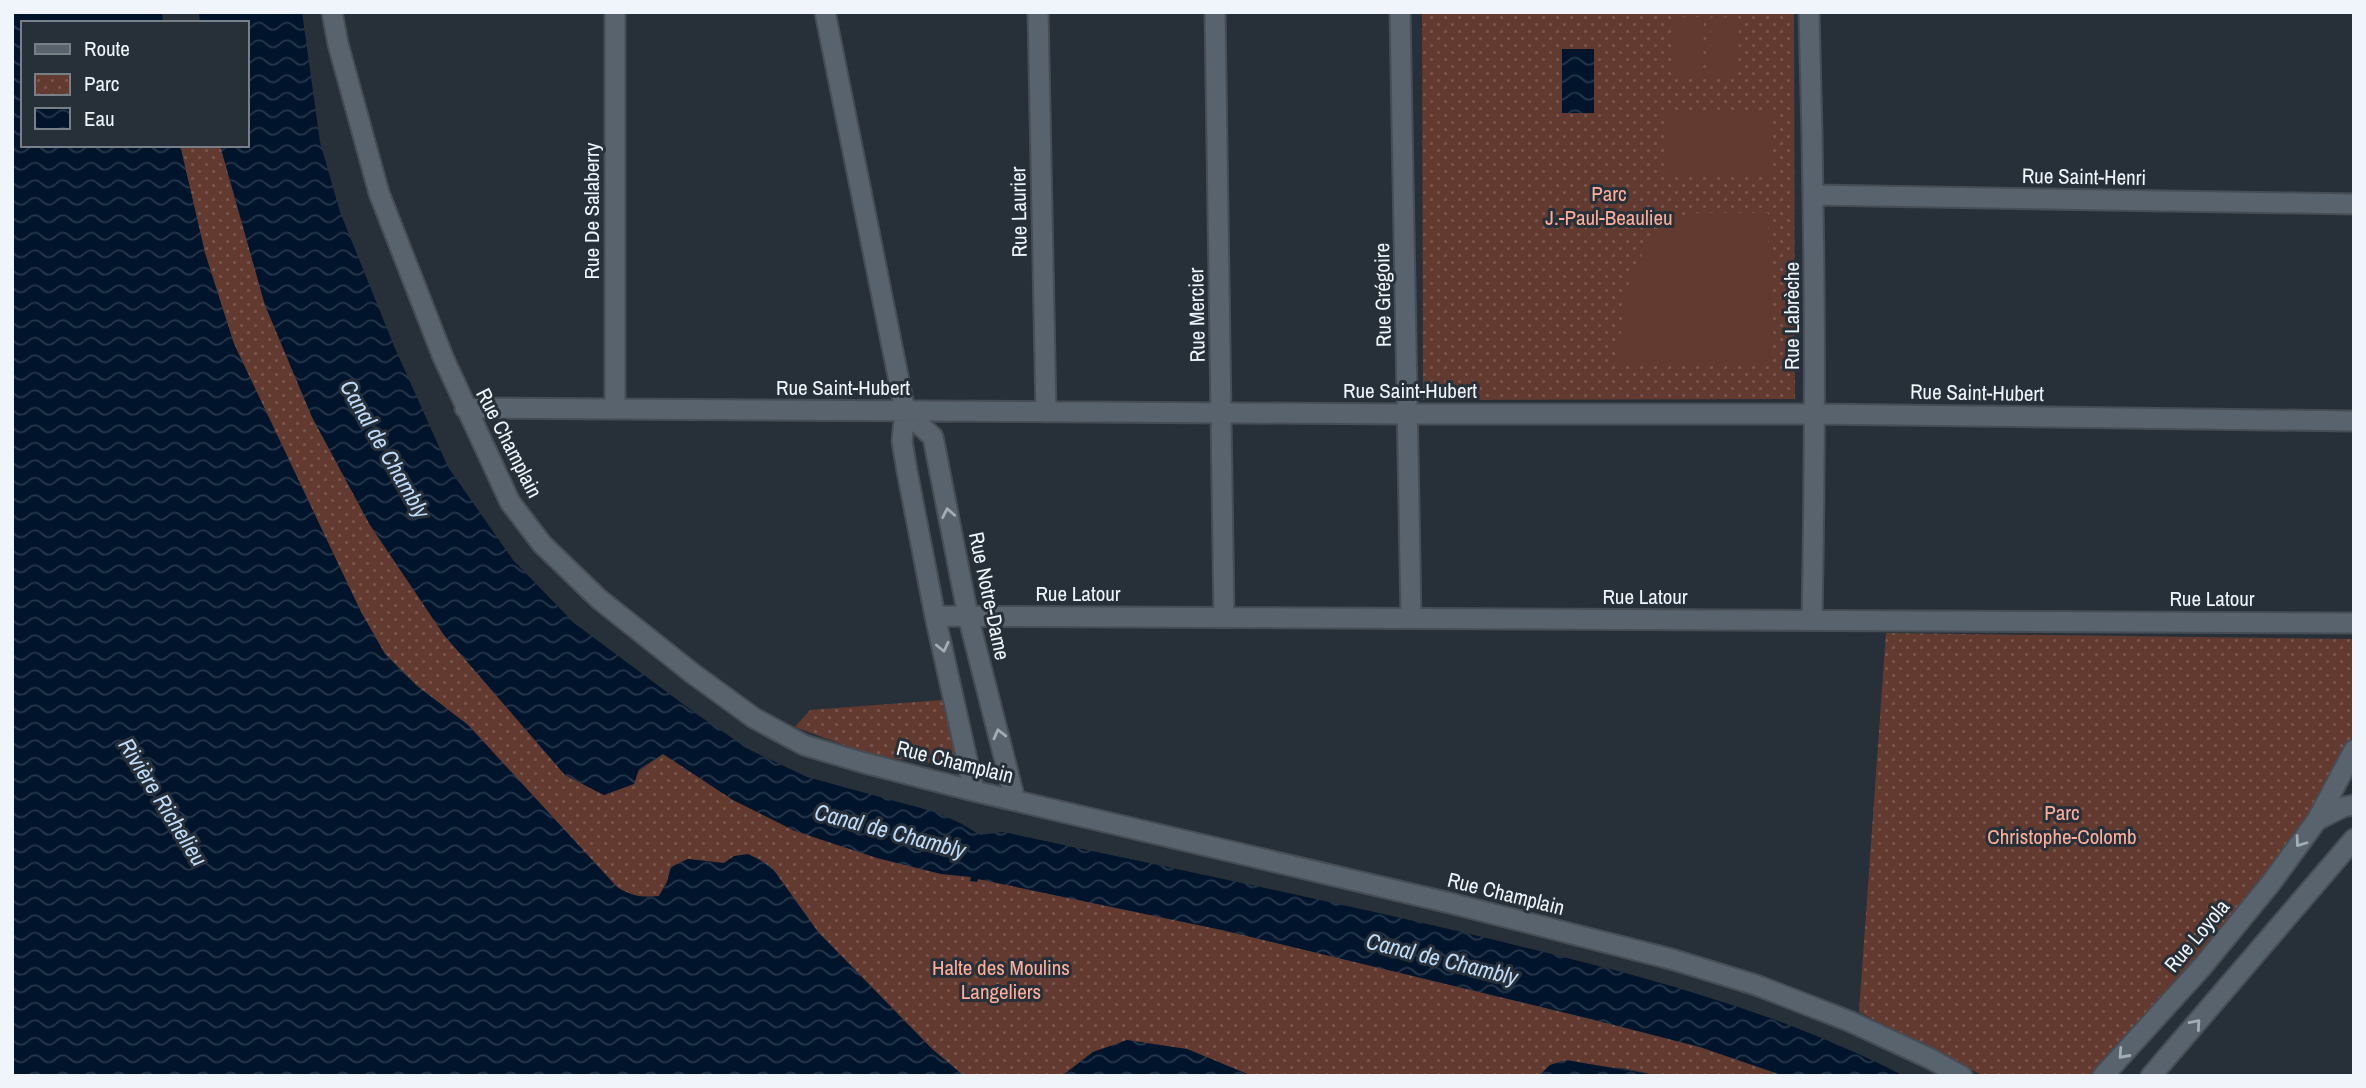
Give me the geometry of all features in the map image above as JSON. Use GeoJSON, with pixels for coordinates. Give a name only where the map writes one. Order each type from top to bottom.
{"type":"FeatureCollection","features":[{"type":"Feature","properties":{"kind":"street","name":"Rue Champlain"},"geometry":{"type":"LineString","coordinates":[[332,12],[338,44],[379,193],[465,408],[510,502],[542,544],[599,599],[754,718],[804,745],[974,791],[1450,903],[1671,959],[1756,985],[1849,1021],[1962,1076]]}},
{"type":"Feature","properties":{"kind":"street","name":"Rue De Salaberry"},"geometry":{"type":"LineString","coordinates":[[615,12],[615,409]]}},
{"type":"Feature","properties":{"kind":"street"},"geometry":{"type":"LineString","coordinates":[[825,12],[905,411],[902,442],[935,616],[974,791]]}},
{"type":"Feature","properties":{"kind":"street","name":"Rue Laurier"},"geometry":{"type":"LineString","coordinates":[[1038,12],[1046,412]]}},
{"type":"Feature","properties":{"kind":"street","name":"Rue Mercier"},"geometry":{"type":"LineString","coordinates":[[1215,12],[1224,617]]}},
{"type":"Feature","properties":{"kind":"street","name":"Rue Grégoire"},"geometry":{"type":"LineString","coordinates":[[1401,12],[1411,618]]}},
{"type":"Feature","properties":{"kind":"street","name":"Rue Labrèche"},"geometry":{"type":"LineString","coordinates":[[1809,12],[1816,414],[1812,620]]}},
{"type":"Feature","properties":{"kind":"street","name":"Rue Saint-Henri"},"geometry":{"type":"LineString","coordinates":[[1814,195],[2354,204]]}},
{"type":"Feature","properties":{"kind":"street","name":"Rue Saint-Hubert"},"geometry":{"type":"LineString","coordinates":[[465,408],[1816,414],[2354,421]]}},
{"type":"Feature","properties":{"kind":"street","name":"Rue Notre-Dame"},"geometry":{"type":"LineString","coordinates":[[905,411],[933,437],[968,616],[1015,800]]}},
{"type":"Feature","properties":{"kind":"street","name":"Rue Latour"},"geometry":{"type":"LineString","coordinates":[[935,616],[2354,623]]}},
{"type":"Feature","properties":{"kind":"street","name":"Rue Loyola"},"geometry":{"type":"LineString","coordinates":[[2103,1076],[2202,967],[2271,883],[2318,820],[2354,750]]}},
{"type":"Feature","properties":{"kind":"street","name":"Rue Loyola"},"geometry":{"type":"LineString","coordinates":[[2318,820],[2354,804]]}},
{"type":"Feature","properties":{"kind":"street"},"geometry":{"type":"LineString","coordinates":[[2151,1076],[2354,839]]}},
{"type":"Feature","properties":{"kind":"street"},"geometry":{"type":"LineString","coordinates":[[2202,967],[2226,990]]}},
{"type":"Feature","properties":{"kind":"green space","name":"Parc J.-Paul-Beaulieu"},"geometry":{"type":"Polygon","coordinates":[[[1422,12],[1794,12],[1795,399],[1423,400],[1422,12]]]}},
{"type":"Feature","properties":{"kind":"green space"},"geometry":{"type":"Polygon","coordinates":[[[1675,17],[1704,17],[1703,76],[1675,76],[1675,17]]]}},
{"type":"Feature","properties":{"kind":"green space"},"geometry":{"type":"Polygon","coordinates":[[[1711,17],[1739,18],[1738,76],[1710,76],[1711,17]]]}},
{"type":"Feature","properties":{"kind":"green space"},"geometry":{"type":"Polygon","coordinates":[[[1669,111],[1769,111],[1773,116],[1773,170],[1769,174],[1670,174],[1666,169],[1665,115],[1669,111]]]}},
{"type":"Feature","properties":{"kind":"green space","name":"Halte des Moulins Langeliers"},"geometry":{"type":"Polygon","coordinates":[[[180,147],[221,147],[265,305],[312,417],[370,525],[444,635],[565,775],[604,795],[663,754],[957,875],[971,877],[977,882],[978,879],[1222,930],[1700,1047],[1784,1076],[1660,1076],[1624,1068],[1550,1065],[1539,1076],[1252,1076],[1187,1049],[1093,1052],[1062,1076],[964,1076],[932,1049],[818,932],[773,870],[734,856],[724,864],[688,859],[671,867],[659,896],[637,896],[622,890],[468,725],[417,686],[385,654],[361,612],[234,344],[205,253],[180,147]]]}},
{"type":"Feature","properties":{"kind":"green space"},"geometry":{"type":"Polygon","coordinates":[[[1699,213],[1768,213],[1771,362],[1617,363],[1627,288],[1642,255],[1671,217],[1699,213]]]}},
{"type":"Feature","properties":{"kind":"green space","name":"Parc Christophe-Colomb"},"geometry":{"type":"Polygon","coordinates":[[[1886,633],[2354,639],[2354,742],[2315,810],[2265,881],[2096,1076],[1984,1076],[1859,1012],[1886,633]]]}},
{"type":"Feature","properties":{"kind":"green space"},"geometry":{"type":"Polygon","coordinates":[[[942,700],[958,766],[874,756],[795,727],[810,710],[942,700]]]}},
{"type":"Feature","properties":{"kind":"water","name":"Rivière Richelieu"},"geometry":{"type":"Polygon","coordinates":[[[12,12],[162,12],[163,21],[21,21],[21,147],[180,147],[205,253],[234,344],[361,612],[385,654],[417,686],[468,725],[622,890],[637,896],[659,896],[671,867],[688,859],[724,863],[734,856],[748,854],[773,869],[818,932],[932,1049],[964,1076],[12,1076],[12,12]]]}},
{"type":"Feature","properties":{"kind":"water","name":"Canal de Chambly"},"geometry":{"type":"Polygon","coordinates":[[[199,12],[302,12],[320,142],[340,212],[394,346],[448,467],[513,560],[574,623],[695,713],[750,750],[807,777],[935,812],[980,835],[1003,832],[1241,883],[1478,936],[1642,978],[1748,1010],[1852,1051],[1904,1076],[1784,1076],[1700,1047],[1222,930],[978,879],[977,882],[970,881],[971,877],[941,874],[877,858],[795,831],[733,800],[663,754],[639,769],[634,784],[604,795],[565,775],[444,635],[370,525],[312,417],[265,305],[221,147],[248,147],[248,21],[200,21],[199,12]]]}},
{"type":"Feature","properties":{"kind":"water"},"geometry":{"type":"Polygon","coordinates":[[[1562,49],[1594,49],[1594,113],[1562,113],[1562,49]]]}},
{"type":"Feature","properties":{"kind":"water"},"geometry":{"type":"Polygon","coordinates":[[[1127,1040],[1187,1049],[1252,1076],[1062,1076],[1093,1052],[1127,1040]]]}},
{"type":"Feature","properties":{"kind":"water"},"geometry":{"type":"Polygon","coordinates":[[[1566,1060],[1660,1076],[1539,1076],[1550,1065],[1566,1060]]]}}]}
